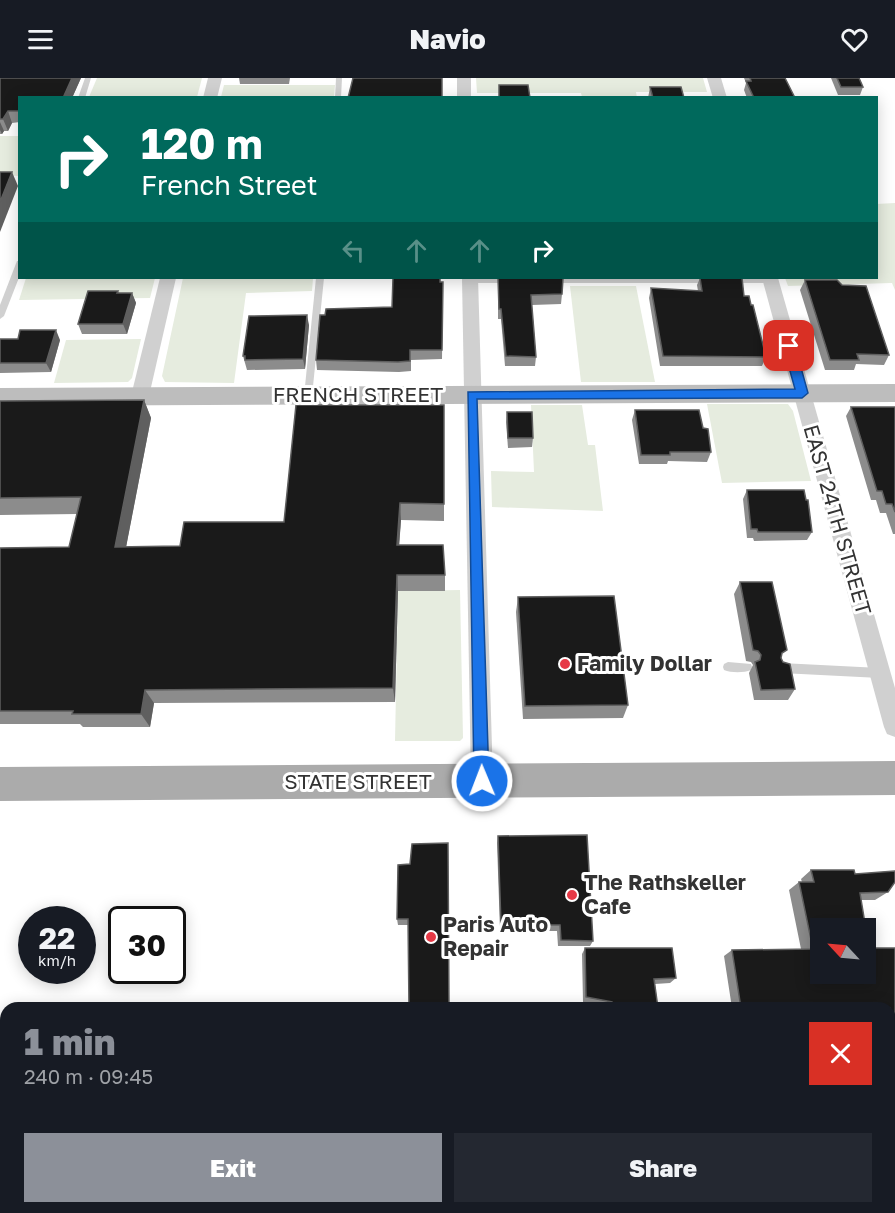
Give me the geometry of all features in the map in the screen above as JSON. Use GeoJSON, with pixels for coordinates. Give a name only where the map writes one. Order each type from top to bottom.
{"type":"FeatureCollection","features":[{"type":"Feature","properties":{"kind":"main road","name":"FRENCH STREET"},"geometry":{"type":"LineString","coordinates":[[0,397],[895,393]]}},
{"type":"Feature","properties":{"kind":"main road","name":"STATE STREET"},"geometry":{"type":"LineString","coordinates":[[0,784],[895,778]]}},
{"type":"Feature","properties":{"kind":"street"},"geometry":{"type":"LineString","coordinates":[[210,96],[215,78]]}},
{"type":"Feature","properties":{"kind":"street"},"geometry":{"type":"LineString","coordinates":[[464,78],[464,96]]}},
{"type":"Feature","properties":{"kind":"street"},"geometry":{"type":"LineString","coordinates":[[714,78],[719,96]]}},
{"type":"Feature","properties":{"kind":"street"},"geometry":{"type":"LineString","coordinates":[[140,396],[168,279]]}},
{"type":"Feature","properties":{"kind":"street"},"geometry":{"type":"LineString","coordinates":[[470,279],[482,781]]}},
{"type":"Feature","properties":{"kind":"street","name":"EAST 24TH STREET"},"geometry":{"type":"LineString","coordinates":[[770,279],[895,727]]}},
{"type":"Feature","properties":{"kind":"lane"},"geometry":{"type":"LineString","coordinates":[[82,96],[88,78]]}},
{"type":"Feature","properties":{"kind":"lane"},"geometry":{"type":"LineString","coordinates":[[338,96],[339,78]]}},
{"type":"Feature","properties":{"kind":"lane"},"geometry":{"type":"LineString","coordinates":[[0,316],[18,268]]}},
{"type":"Feature","properties":{"kind":"lane"},"geometry":{"type":"LineString","coordinates":[[308,396],[320,279]]}},
{"type":"Feature","properties":{"kind":"lane"},"geometry":{"type":"LineString","coordinates":[[470,279],[526,280]]}},
{"type":"Feature","properties":{"kind":"lane"},"geometry":{"type":"LineString","coordinates":[[537,280],[770,279]]}},
{"type":"Feature","properties":{"kind":"lane"},"geometry":{"type":"LineString","coordinates":[[729,667],[747,667]]}},
{"type":"Feature","properties":{"kind":"lane"},"geometry":{"type":"LineString","coordinates":[[781,668],[880,673]]}},
{"type":"Feature","properties":{"kind":"shaded area"},"geometry":{"type":"Polygon","coordinates":[[[97,78],[202,78],[197,96],[89,96],[97,78]]]}},
{"type":"Feature","properties":{"kind":"shaded area"},"geometry":{"type":"Polygon","coordinates":[[[476,78],[703,78],[707,92],[636,92],[637,96],[582,96],[581,93],[477,93],[476,78]]]}},
{"type":"Feature","properties":{"kind":"shaded area"},"geometry":{"type":"Polygon","coordinates":[[[224,85],[335,85],[334,96],[221,96],[224,85]]]}},
{"type":"Feature","properties":{"kind":"shaded area"},"geometry":{"type":"Polygon","coordinates":[[[0,136],[18,136],[18,176],[0,175],[0,136]]]}},
{"type":"Feature","properties":{"kind":"shaded area"},"geometry":{"type":"Polygon","coordinates":[[[895,203],[895,290],[892,283],[788,286],[785,279],[878,279],[878,204],[895,203]]]}},
{"type":"Feature","properties":{"kind":"shaded area"},"geometry":{"type":"Polygon","coordinates":[[[26,279],[155,279],[150,298],[19,300],[26,279]]]}},
{"type":"Feature","properties":{"kind":"shaded area"},"geometry":{"type":"Polygon","coordinates":[[[183,279],[313,279],[312,291],[246,293],[234,383],[165,382],[162,376],[183,279]]]}},
{"type":"Feature","properties":{"kind":"shaded area"},"geometry":{"type":"Polygon","coordinates":[[[570,286],[636,286],[655,382],[581,382],[570,286]]]}},
{"type":"Feature","properties":{"kind":"shaded area"},"geometry":{"type":"Polygon","coordinates":[[[141,339],[132,378],[128,382],[54,383],[66,340],[141,339]]]}},
{"type":"Feature","properties":{"kind":"shaded area"},"geometry":{"type":"Polygon","coordinates":[[[707,404],[788,404],[793,411],[811,481],[722,483],[707,404]]]}},
{"type":"Feature","properties":{"kind":"shaded area"},"geometry":{"type":"Polygon","coordinates":[[[531,405],[582,405],[588,445],[595,445],[603,511],[492,507],[491,471],[534,472],[531,405]]]}},
{"type":"Feature","properties":{"kind":"shaded area"},"geometry":{"type":"Polygon","coordinates":[[[460,590],[463,738],[460,741],[395,741],[398,591],[460,590]]]}},
{"type":"Feature","properties":{"kind":"building"},"geometry":{"type":"Polygon","coordinates":[[[0,78],[72,78],[64,96],[18,96],[18,111],[8,111],[3,119],[0,119],[0,78]]]}},
{"type":"Feature","properties":{"kind":"building"},"geometry":{"type":"Polygon","coordinates":[[[353,78],[442,78],[442,96],[348,96],[353,78]]]}},
{"type":"Feature","properties":{"kind":"building"},"geometry":{"type":"Polygon","coordinates":[[[750,78],[785,78],[794,96],[753,96],[746,81],[751,81],[750,78]]]}},
{"type":"Feature","properties":{"kind":"building"},"geometry":{"type":"Polygon","coordinates":[[[837,78],[859,78],[863,87],[841,87],[837,78]]]}},
{"type":"Feature","properties":{"kind":"building"},"geometry":{"type":"Polygon","coordinates":[[[499,85],[528,85],[530,96],[499,96],[499,85]]]}},
{"type":"Feature","properties":{"kind":"building"},"geometry":{"type":"Polygon","coordinates":[[[650,87],[681,87],[683,96],[652,96],[650,87]]]}},
{"type":"Feature","properties":{"kind":"building"},"geometry":{"type":"Polygon","coordinates":[[[0,172],[12,172],[0,202],[0,172]]]}},
{"type":"Feature","properties":{"kind":"building"},"geometry":{"type":"Polygon","coordinates":[[[393,279],[440,279],[440,282],[443,282],[442,350],[410,350],[410,361],[398,362],[316,360],[320,315],[325,315],[326,309],[392,307],[393,279]]]}},
{"type":"Feature","properties":{"kind":"building"},"geometry":{"type":"Polygon","coordinates":[[[498,279],[563,279],[562,294],[531,295],[536,357],[506,356],[501,309],[499,309],[498,279]]]}},
{"type":"Feature","properties":{"kind":"building"},"geometry":{"type":"Polygon","coordinates":[[[700,279],[742,279],[744,296],[749,296],[751,305],[753,305],[766,357],[663,356],[651,288],[702,291],[700,279]]]}},
{"type":"Feature","properties":{"kind":"building"},"geometry":{"type":"Polygon","coordinates":[[[805,280],[837,280],[842,285],[866,286],[889,355],[857,354],[859,360],[830,360],[805,280]]]}},
{"type":"Feature","properties":{"kind":"building"},"geometry":{"type":"Polygon","coordinates":[[[88,291],[132,293],[123,324],[78,324],[88,291]]]}},
{"type":"Feature","properties":{"kind":"building"},"geometry":{"type":"Polygon","coordinates":[[[307,315],[303,359],[245,360],[243,356],[249,316],[307,315]]]}},
{"type":"Feature","properties":{"kind":"building"},"geometry":{"type":"Polygon","coordinates":[[[20,330],[56,330],[46,363],[0,363],[0,339],[18,339],[20,330]]]}},
{"type":"Feature","properties":{"kind":"building"},"geometry":{"type":"Polygon","coordinates":[[[144,400],[115,547],[180,546],[184,522],[284,522],[296,405],[444,405],[444,504],[400,503],[397,545],[443,545],[445,575],[397,575],[393,688],[145,690],[141,714],[0,711],[0,548],[69,547],[81,497],[0,498],[0,401],[144,400]]]}},
{"type":"Feature","properties":{"kind":"building"},"geometry":{"type":"Polygon","coordinates":[[[851,407],[895,407],[895,512],[892,504],[886,504],[882,491],[877,491],[851,407]]]}},
{"type":"Feature","properties":{"kind":"building"},"geometry":{"type":"Polygon","coordinates":[[[635,410],[699,410],[703,428],[708,429],[711,452],[641,455],[635,410]]]}},
{"type":"Feature","properties":{"kind":"building"},"geometry":{"type":"Polygon","coordinates":[[[507,412],[532,412],[533,438],[508,438],[507,412]]]}},
{"type":"Feature","properties":{"kind":"building"},"geometry":{"type":"Polygon","coordinates":[[[747,490],[804,490],[806,500],[808,500],[812,532],[758,532],[757,529],[751,529],[747,490]]]}},
{"type":"Feature","properties":{"kind":"building"},"geometry":{"type":"Polygon","coordinates":[[[740,582],[772,582],[787,650],[782,653],[781,658],[783,662],[790,664],[795,689],[761,690],[755,662],[760,660],[761,655],[758,651],[753,650],[740,582]]]}},
{"type":"Feature","properties":{"kind":"building"},"geometry":{"type":"Polygon","coordinates":[[[614,596],[628,705],[525,706],[518,597],[614,596]]]}},
{"type":"Feature","properties":{"kind":"building"},"geometry":{"type":"Polygon","coordinates":[[[587,835],[593,941],[561,940],[560,925],[501,925],[498,836],[587,835]]]}},
{"type":"Feature","properties":{"kind":"building"},"geometry":{"type":"Polygon","coordinates":[[[448,843],[449,1002],[409,1002],[408,919],[397,919],[398,865],[410,864],[412,844],[448,843]]]}},
{"type":"Feature","properties":{"kind":"building"},"geometry":{"type":"Polygon","coordinates":[[[811,870],[854,870],[855,874],[895,871],[895,882],[888,892],[860,893],[864,918],[810,918],[810,935],[799,882],[814,882],[811,870]]]}},
{"type":"Feature","properties":{"kind":"building"},"geometry":{"type":"Polygon","coordinates":[[[585,948],[672,948],[676,978],[654,979],[657,1002],[612,1002],[586,997],[585,948]]]}},
{"type":"Feature","properties":{"kind":"building"},"geometry":{"type":"Polygon","coordinates":[[[876,948],[895,948],[895,1002],[740,1002],[732,950],[810,949],[810,984],[876,984],[876,948]]]}},
{"type":"Feature","properties":{"kind":"place","name":"Family Dollar"},"geometry":{"type":"Point","coordinates":[565,664]}},
{"type":"Feature","properties":{"kind":"place","name":"The Rathskeller Cafe"},"geometry":{"type":"Point","coordinates":[572,895]}},
{"type":"Feature","properties":{"kind":"place","name":"Paris Auto Repair"},"geometry":{"type":"Point","coordinates":[431,937]}},
{"type":"Feature","properties":{"kind":"route"},"geometry":{"type":"LineString","coordinates":[[482,781],[472,395],[802,393],[789,346]]}}]}
